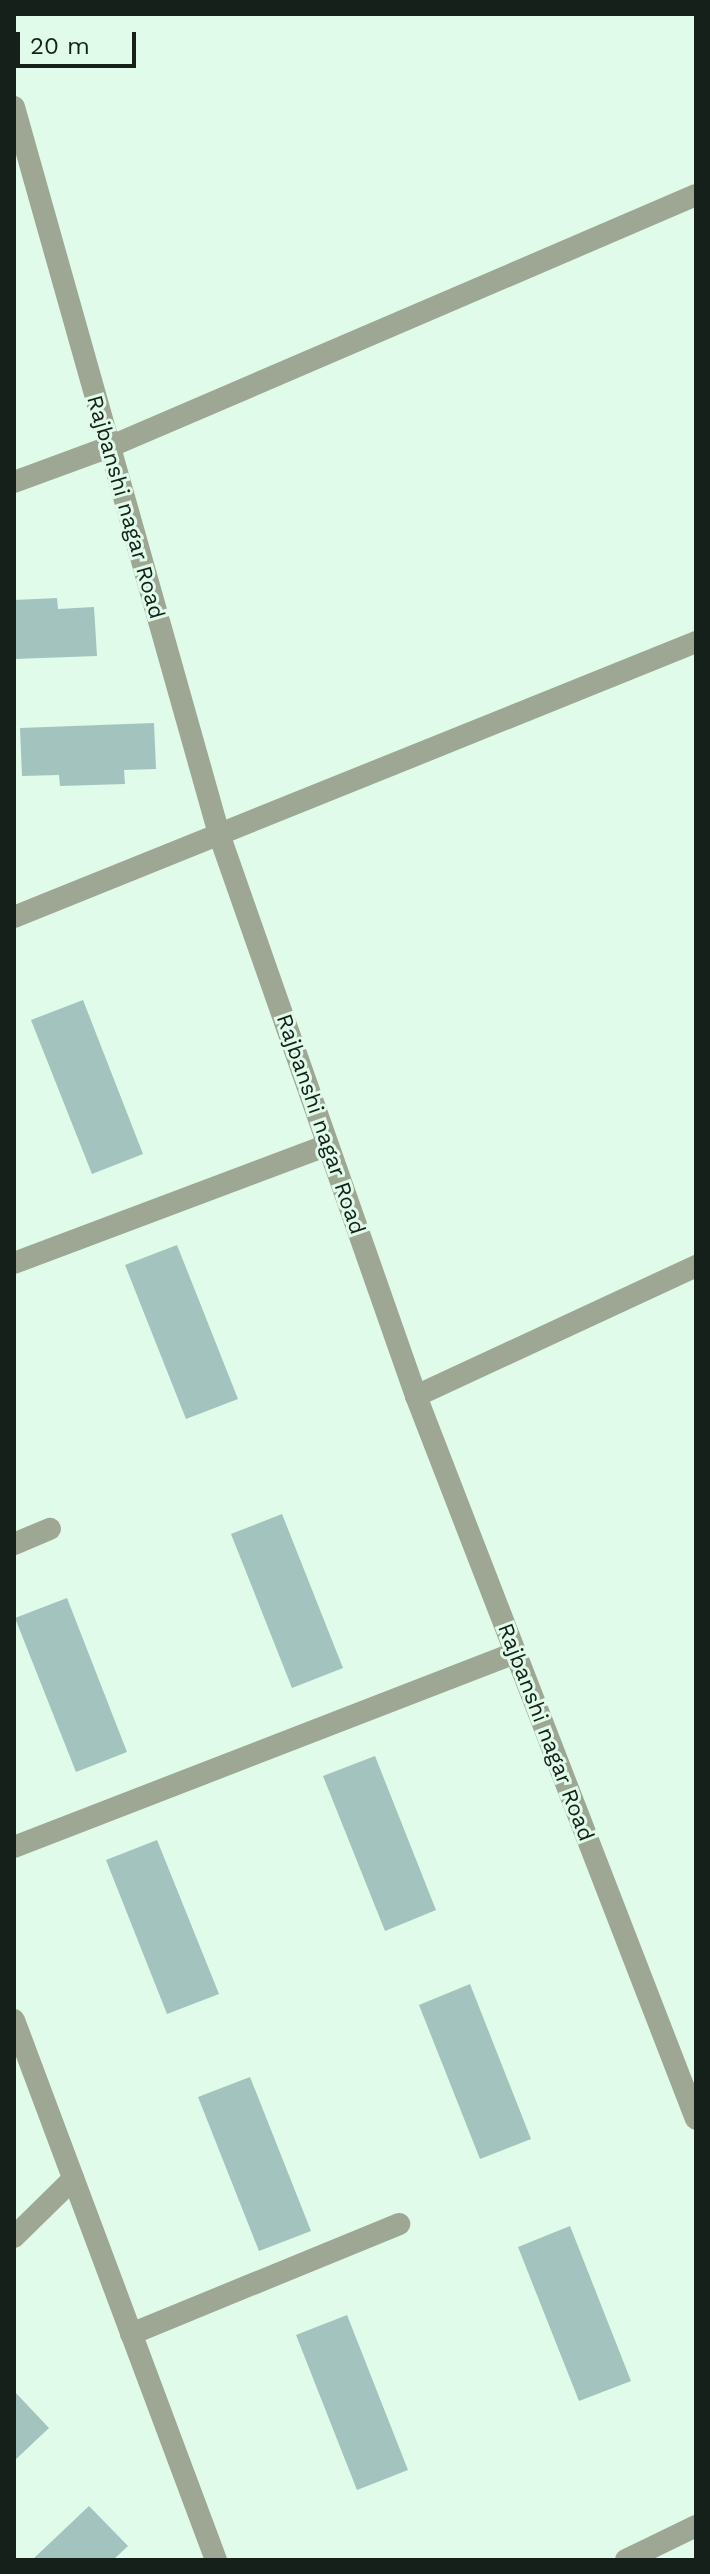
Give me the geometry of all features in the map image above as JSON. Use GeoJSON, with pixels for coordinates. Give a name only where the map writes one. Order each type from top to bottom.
{"type":"FeatureCollection","features":[{"type":"Feature","properties":{"kind":"street","name":"Rajbanshi nagar Road"},"geometry":{"type":"LineString","coordinates":[[14,107],[219,834],[416,1396],[696,2119]]}},
{"type":"Feature","properties":{"kind":"street"},"geometry":{"type":"LineString","coordinates":[[14,482],[109,447],[696,195]]}},
{"type":"Feature","properties":{"kind":"street"},"geometry":{"type":"LineString","coordinates":[[14,917],[696,642]]}},
{"type":"Feature","properties":{"kind":"street"},"geometry":{"type":"LineString","coordinates":[[14,1263],[328,1145]]}},
{"type":"Feature","properties":{"kind":"street"},"geometry":{"type":"LineString","coordinates":[[416,1396],[696,1266]]}},
{"type":"Feature","properties":{"kind":"street"},"geometry":{"type":"LineString","coordinates":[[14,1544],[50,1529]]}},
{"type":"Feature","properties":{"kind":"street"},"geometry":{"type":"LineString","coordinates":[[14,1847],[515,1653]]}},
{"type":"Feature","properties":{"kind":"street"},"geometry":{"type":"LineString","coordinates":[[14,2020],[216,2560]]}},
{"type":"Feature","properties":{"kind":"street"},"geometry":{"type":"LineString","coordinates":[[14,2237],[73,2179]]}},
{"type":"Feature","properties":{"kind":"street"},"geometry":{"type":"LineString","coordinates":[[131,2334],[399,2224]]}},
{"type":"Feature","properties":{"kind":"street"},"geometry":{"type":"LineString","coordinates":[[626,2560],[696,2526]]}},
{"type":"Feature","properties":{"kind":"building"},"geometry":{"type":"Polygon","coordinates":[[[57,598],[58,609],[94,607],[97,656],[14,659],[14,600],[57,598]]]}},
{"type":"Feature","properties":{"kind":"building"},"geometry":{"type":"Polygon","coordinates":[[[154,723],[156,769],[124,770],[125,784],[60,786],[59,775],[22,776],[20,728],[154,723]]]}},
{"type":"Feature","properties":{"kind":"building"},"geometry":{"type":"Polygon","coordinates":[[[83,1000],[143,1154],[92,1174],[31,1020],[83,1000]]]}},
{"type":"Feature","properties":{"kind":"building"},"geometry":{"type":"Polygon","coordinates":[[[177,1245],[238,1399],[186,1419],[125,1265],[177,1245]]]}},
{"type":"Feature","properties":{"kind":"building"},"geometry":{"type":"Polygon","coordinates":[[[282,1514],[343,1668],[292,1688],[231,1534],[282,1514]]]}},
{"type":"Feature","properties":{"kind":"building"},"geometry":{"type":"Polygon","coordinates":[[[67,1598],[127,1752],[76,1772],[15,1618],[67,1598]]]}},
{"type":"Feature","properties":{"kind":"building"},"geometry":{"type":"Polygon","coordinates":[[[375,1756],[436,1910],[385,1931],[323,1776],[375,1756]]]}},
{"type":"Feature","properties":{"kind":"building"},"geometry":{"type":"Polygon","coordinates":[[[157,1840],[219,1994],[167,2014],[106,1860],[157,1840]]]}},
{"type":"Feature","properties":{"kind":"building"},"geometry":{"type":"Polygon","coordinates":[[[470,1984],[531,2139],[480,2159],[419,2005],[470,1984]]]}},
{"type":"Feature","properties":{"kind":"building"},"geometry":{"type":"Polygon","coordinates":[[[250,2077],[311,2231],[259,2251],[198,2097],[250,2077]]]}},
{"type":"Feature","properties":{"kind":"building"},"geometry":{"type":"Polygon","coordinates":[[[570,2226],[631,2381],[579,2401],[518,2247],[570,2226]]]}},
{"type":"Feature","properties":{"kind":"building"},"geometry":{"type":"Polygon","coordinates":[[[347,2315],[408,2470],[357,2490],[296,2335],[347,2315]]]}},
{"type":"Feature","properties":{"kind":"building"},"geometry":{"type":"Polygon","coordinates":[[[14,2391],[49,2428],[14,2461],[14,2391]]]}},
{"type":"Feature","properties":{"kind":"building"},"geometry":{"type":"Polygon","coordinates":[[[89,2506],[128,2546],[113,2560],[32,2560],[89,2506]]]}}]}
